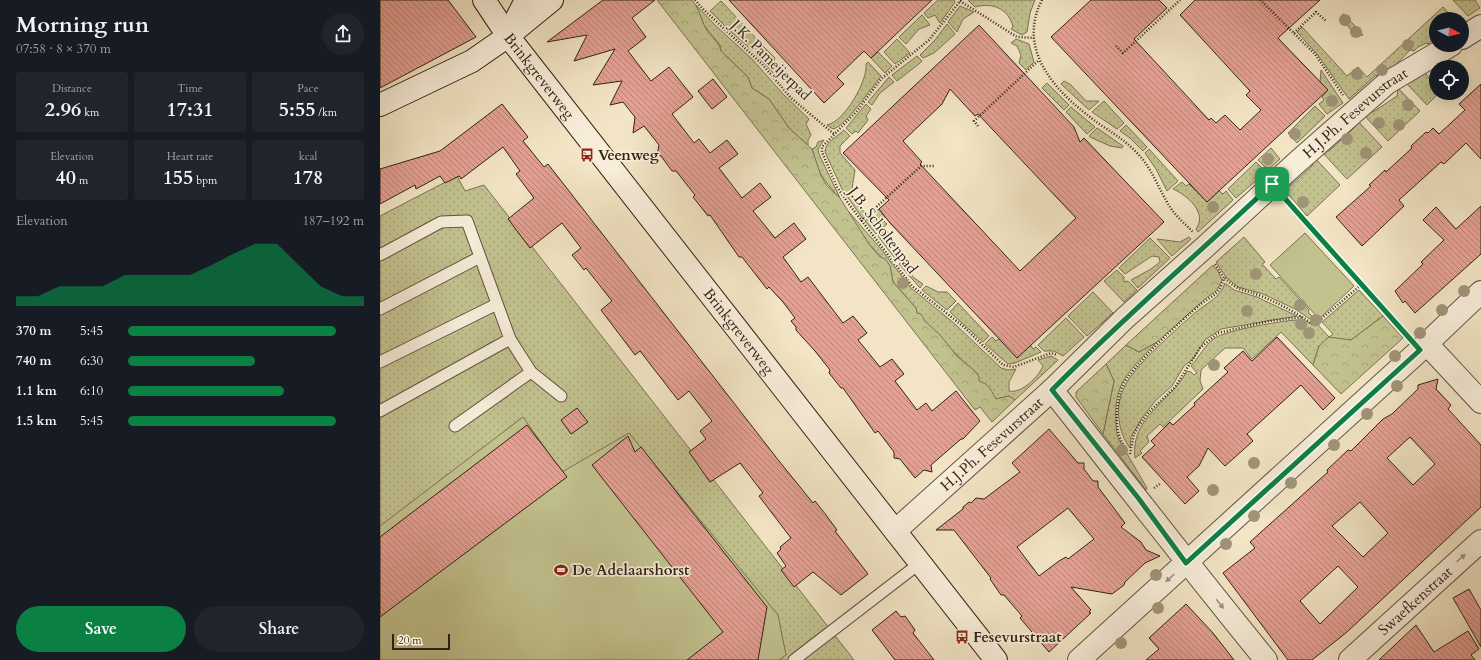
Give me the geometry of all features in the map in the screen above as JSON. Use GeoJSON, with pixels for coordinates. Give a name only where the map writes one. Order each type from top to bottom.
{"type":"FeatureCollection","features":[{"type":"Feature","properties":{"kind":"street","name":"Brinkgreverweg"},"geometry":{"type":"LineString","coordinates":[[484,0],[508,36],[996,660]]}},
{"type":"Feature","properties":{"kind":"street"},"geometry":{"type":"LineString","coordinates":[[508,36],[526,0]]}},
{"type":"Feature","properties":{"kind":"street"},"geometry":{"type":"LineString","coordinates":[[380,105],[472,61],[508,36],[552,0]]}},
{"type":"Feature","properties":{"kind":"street"},"geometry":{"type":"LineString","coordinates":[[1469,34],[1481,26]]}},
{"type":"Feature","properties":{"kind":"street","name":"H.J.Ph. Fesevurstraat"},"geometry":{"type":"LineString","coordinates":[[895,531],[1052,390],[1125,318],[1205,247],[1272,184],[1387,83],[1439,52]]}},
{"type":"Feature","properties":{"kind":"street"},"geometry":{"type":"LineString","coordinates":[[1079,660],[1424,347],[1481,292]]}},
{"type":"Feature","properties":{"kind":"street"},"geometry":{"type":"LineString","coordinates":[[1424,347],[1481,402]]}},
{"type":"Feature","properties":{"kind":"street"},"geometry":{"type":"LineString","coordinates":[[1052,390],[1139,499],[1186,563],[1266,660]]}},
{"type":"Feature","properties":{"kind":"street","name":"Swaefkenstraat"},"geometry":{"type":"LineString","coordinates":[[1350,660],[1481,541]]}},
{"type":"Feature","properties":{"kind":"lane"},"geometry":{"type":"LineString","coordinates":[[380,255],[441,222],[467,221],[510,339],[531,372],[561,396]]}},
{"type":"Feature","properties":{"kind":"lane"},"geometry":{"type":"LineString","coordinates":[[380,309],[480,257]]}},
{"type":"Feature","properties":{"kind":"lane"},"geometry":{"type":"LineString","coordinates":[[380,362],[497,304]]}},
{"type":"Feature","properties":{"kind":"lane"},"geometry":{"type":"LineString","coordinates":[[380,411],[510,339]]}},
{"type":"Feature","properties":{"kind":"lane"},"geometry":{"type":"LineString","coordinates":[[455,426],[531,372]]}},
{"type":"Feature","properties":{"kind":"lane"},"geometry":{"type":"LineString","coordinates":[[794,660],[920,563]]}},
{"type":"Feature","properties":{"kind":"path","name":"J.K. Pameijerpad"},"geometry":{"type":"LineString","coordinates":[[695,0],[703,10],[762,64],[791,98],[834,134]]}},
{"type":"Feature","properties":{"kind":"path","name":"J.B. Scholtenpad"},"geometry":{"type":"LineString","coordinates":[[960,0],[929,40],[881,79],[857,111],[822,147],[822,152],[838,187],[861,221],[912,286],[964,327],[1004,365],[1014,366],[1050,353],[1059,356],[1073,369]]}},
{"type":"Feature","properties":{"kind":"path"},"geometry":{"type":"LineString","coordinates":[[960,0],[1017,37],[1034,38]]}},
{"type":"Feature","properties":{"kind":"path"},"geometry":{"type":"LineString","coordinates":[[1042,0],[1037,9],[1034,38],[1036,53],[1052,80],[1064,95],[1095,121],[1128,143],[1138,153],[1154,175],[1173,210],[1205,247],[1224,278],[1233,287],[1254,293],[1303,317],[1314,325],[1361,284]]}},
{"type":"Feature","properties":{"kind":"path"},"geometry":{"type":"LineString","coordinates":[[1116,46],[1123,53],[1180,0]]}},
{"type":"Feature","properties":{"kind":"path"},"geometry":{"type":"LineString","coordinates":[[1260,0],[1315,54],[1355,112]]}},
{"type":"Feature","properties":{"kind":"path"},"geometry":{"type":"LineString","coordinates":[[1294,33],[1316,12],[1326,21]]}},
{"type":"Feature","properties":{"kind":"path"},"geometry":{"type":"LineString","coordinates":[[978,126],[974,121],[1039,60]]}},
{"type":"Feature","properties":{"kind":"path"},"geometry":{"type":"LineString","coordinates":[[861,221],[921,166],[934,166]]}},
{"type":"Feature","properties":{"kind":"path"},"geometry":{"type":"LineString","coordinates":[[1272,184],[1361,284],[1405,331],[1424,347]]}},
{"type":"Feature","properties":{"kind":"path"},"geometry":{"type":"LineString","coordinates":[[1134,460],[1121,442],[1118,427],[1117,414],[1122,388],[1128,376],[1160,342],[1202,303],[1217,294],[1224,278]]}},
{"type":"Feature","properties":{"kind":"path"},"geometry":{"type":"LineString","coordinates":[[1130,454],[1134,434],[1139,425],[1149,412],[1175,388],[1200,348],[1214,336],[1218,333],[1229,330],[1303,317]]}},
{"type":"Feature","properties":{"kind":"path"},"geometry":{"type":"LineString","coordinates":[[1148,484],[1151,490]]}},
{"type":"Feature","properties":{"kind":"green space"},"geometry":{"type":"Polygon","coordinates":[[[657,0],[692,0],[697,7],[706,28],[721,51],[748,77],[752,88],[769,99],[789,128],[812,149],[821,176],[827,186],[840,198],[869,244],[879,256],[886,260],[890,266],[893,282],[916,308],[917,313],[921,314],[925,321],[940,335],[957,356],[976,372],[979,377],[979,381],[991,390],[996,399],[1009,396],[1015,400],[992,422],[980,407],[975,410],[657,0]]]}},
{"type":"Feature","properties":{"kind":"green space"},"geometry":{"type":"Polygon","coordinates":[[[938,0],[954,0],[955,2],[940,23],[935,15],[928,18],[924,13],[938,0]]]}},
{"type":"Feature","properties":{"kind":"green space"},"geometry":{"type":"Polygon","coordinates":[[[968,0],[1035,0],[1030,13],[1027,32],[1022,35],[1011,29],[1013,27],[1011,21],[1004,11],[999,8],[988,5],[975,7],[968,0]]]}},
{"type":"Feature","properties":{"kind":"green space"},"geometry":{"type":"Polygon","coordinates":[[[1453,0],[1475,0],[1480,8],[1469,15],[1469,12],[1464,12],[1453,0]]]}},
{"type":"Feature","properties":{"kind":"green space"},"geometry":{"type":"Polygon","coordinates":[[[721,1],[738,19],[728,29],[710,11],[721,1]]]}},
{"type":"Feature","properties":{"kind":"green space"},"geometry":{"type":"Polygon","coordinates":[[[696,5],[715,25],[752,59],[783,94],[809,119],[806,124],[811,135],[808,140],[808,145],[789,128],[769,99],[752,88],[748,77],[721,51],[720,45],[703,24],[696,5]]]}},
{"type":"Feature","properties":{"kind":"green space"},"geometry":{"type":"Polygon","coordinates":[[[960,6],[974,12],[963,19],[957,32],[948,22],[960,6]]]}},
{"type":"Feature","properties":{"kind":"green space"},"geometry":{"type":"Polygon","coordinates":[[[1443,7],[1448,12],[1438,12],[1443,7]]]}},
{"type":"Feature","properties":{"kind":"green space"},"geometry":{"type":"Polygon","coordinates":[[[1343,14],[1363,35],[1356,36],[1341,18],[1343,14]]]}},
{"type":"Feature","properties":{"kind":"green space"},"geometry":{"type":"Polygon","coordinates":[[[922,15],[930,25],[919,29],[906,44],[899,37],[922,15]]]}},
{"type":"Feature","properties":{"kind":"green space"},"geometry":{"type":"Polygon","coordinates":[[[1429,20],[1429,43],[1418,47],[1414,51],[1410,50],[1392,69],[1387,69],[1376,75],[1349,99],[1317,54],[1297,32],[1302,27],[1347,76],[1358,67],[1367,77],[1429,20]]]}},
{"type":"Feature","properties":{"kind":"green space"},"geometry":{"type":"Polygon","coordinates":[[[740,21],[761,44],[753,51],[730,31],[740,21]]]}},
{"type":"Feature","properties":{"kind":"green space"},"geometry":{"type":"Polygon","coordinates":[[[947,24],[955,34],[934,53],[923,58],[920,55],[935,40],[947,24]]]}},
{"type":"Feature","properties":{"kind":"green space"},"geometry":{"type":"Polygon","coordinates":[[[897,39],[910,53],[895,64],[884,52],[897,39]]]}},
{"type":"Feature","properties":{"kind":"green space"},"geometry":{"type":"Polygon","coordinates":[[[1016,39],[1029,44],[1034,62],[1026,70],[1019,63],[1021,55],[1017,46],[1011,43],[1016,39]]]}},
{"type":"Feature","properties":{"kind":"green space"},"geometry":{"type":"Polygon","coordinates":[[[763,46],[775,58],[773,64],[780,73],[776,76],[755,53],[763,46]]]}},
{"type":"Feature","properties":{"kind":"green space"},"geometry":{"type":"Polygon","coordinates":[[[878,52],[892,66],[885,73],[871,58],[878,52]]]}},
{"type":"Feature","properties":{"kind":"green space"},"geometry":{"type":"Polygon","coordinates":[[[917,56],[922,61],[897,81],[892,75],[917,56]]]}},
{"type":"Feature","properties":{"kind":"green space"},"geometry":{"type":"Polygon","coordinates":[[[868,62],[881,76],[851,114],[838,127],[833,129],[827,125],[841,117],[854,100],[863,80],[866,71],[866,64],[868,62]]]}},
{"type":"Feature","properties":{"kind":"green space"},"geometry":{"type":"Polygon","coordinates":[[[1321,70],[1343,103],[1327,114],[1319,104],[1324,100],[1322,97],[1328,90],[1320,82],[1321,70]]]}},
{"type":"Feature","properties":{"kind":"green space"},"geometry":{"type":"Polygon","coordinates":[[[1424,71],[1429,78],[1429,100],[1432,100],[1427,105],[1406,83],[1424,71]]]}},
{"type":"Feature","properties":{"kind":"green space"},"geometry":{"type":"Polygon","coordinates":[[[889,77],[894,82],[880,93],[872,105],[868,102],[889,77]]]}},
{"type":"Feature","properties":{"kind":"green space"},"geometry":{"type":"Polygon","coordinates":[[[1064,81],[1071,85],[1086,101],[1099,101],[1089,110],[1061,84],[1064,81]]]}},
{"type":"Feature","properties":{"kind":"green space"},"geometry":{"type":"Polygon","coordinates":[[[1047,83],[1069,105],[1064,110],[1042,88],[1047,83]]]}},
{"type":"Feature","properties":{"kind":"green space"},"geometry":{"type":"Polygon","coordinates":[[[1398,88],[1420,111],[1388,141],[1362,113],[1366,110],[1373,112],[1397,96],[1398,88]]]}},
{"type":"Feature","properties":{"kind":"green space"},"geometry":{"type":"Polygon","coordinates":[[[1104,101],[1124,123],[1117,129],[1092,112],[1104,101]]]}},
{"type":"Feature","properties":{"kind":"green space"},"geometry":{"type":"Polygon","coordinates":[[[866,104],[871,109],[866,116],[868,120],[858,133],[856,131],[852,134],[846,128],[866,104]]]}},
{"type":"Feature","properties":{"kind":"green space"},"geometry":{"type":"Polygon","coordinates":[[[1315,106],[1325,116],[1297,143],[1288,133],[1315,106]]]}},
{"type":"Feature","properties":{"kind":"green space"},"geometry":{"type":"Polygon","coordinates":[[[1071,107],[1095,127],[1087,134],[1066,112],[1071,107]]]}},
{"type":"Feature","properties":{"kind":"green space"},"geometry":{"type":"Polygon","coordinates":[[[1356,119],[1382,147],[1347,179],[1321,151],[1329,151],[1354,128],[1356,119]]]}},
{"type":"Feature","properties":{"kind":"green space"},"geometry":{"type":"Polygon","coordinates":[[[1126,125],[1147,147],[1143,151],[1130,138],[1120,131],[1126,125]]]}},
{"type":"Feature","properties":{"kind":"green space"},"geometry":{"type":"Polygon","coordinates":[[[1097,128],[1123,146],[1122,148],[1110,146],[1090,137],[1089,136],[1097,128]]]}},
{"type":"Feature","properties":{"kind":"green space"},"geometry":{"type":"Polygon","coordinates":[[[844,130],[850,136],[840,146],[840,153],[855,170],[852,194],[856,203],[867,214],[863,219],[842,189],[825,152],[829,142],[844,130]]]}},
{"type":"Feature","properties":{"kind":"green space"},"geometry":{"type":"Polygon","coordinates":[[[824,140],[818,149],[819,154],[840,198],[822,176],[814,157],[812,149],[816,147],[818,142],[824,140]]]}},
{"type":"Feature","properties":{"kind":"green space"},"geometry":{"type":"Polygon","coordinates":[[[1271,148],[1280,159],[1268,170],[1258,160],[1271,148]]]}},
{"type":"Feature","properties":{"kind":"green space"},"geometry":{"type":"Polygon","coordinates":[[[1149,149],[1178,181],[1167,191],[1156,169],[1145,153],[1149,149]]]}},
{"type":"Feature","properties":{"kind":"green space"},"geometry":{"type":"Polygon","coordinates":[[[1314,157],[1340,185],[1307,216],[1282,187],[1288,188],[1312,166],[1314,157]]]}},
{"type":"Feature","properties":{"kind":"green space"},"geometry":{"type":"Polygon","coordinates":[[[1256,162],[1266,172],[1236,198],[1228,189],[1256,162]]]}},
{"type":"Feature","properties":{"kind":"green space"},"geometry":{"type":"Polygon","coordinates":[[[457,176],[465,191],[484,185],[854,660],[380,660],[380,216],[457,176]]]}},
{"type":"Feature","properties":{"kind":"green space"},"geometry":{"type":"Polygon","coordinates":[[[1182,182],[1186,186],[1189,184],[1207,202],[1219,191],[1223,194],[1226,191],[1233,200],[1198,232],[1196,229],[1199,223],[1198,211],[1190,200],[1173,189],[1182,182]]]}},
{"type":"Feature","properties":{"kind":"green space"},"geometry":{"type":"Polygon","coordinates":[[[879,209],[885,217],[882,219],[887,224],[876,234],[865,221],[879,209]]]}},
{"type":"Feature","properties":{"kind":"green space"},"geometry":{"type":"Polygon","coordinates":[[[849,212],[881,249],[911,288],[955,324],[1001,368],[1008,370],[1016,369],[1009,382],[1009,391],[1019,390],[1038,375],[1043,366],[1038,360],[1051,356],[1058,360],[1015,400],[1009,396],[996,399],[970,368],[935,334],[917,313],[916,308],[893,282],[890,266],[869,244],[853,222],[849,212]]]}},
{"type":"Feature","properties":{"kind":"green space"},"geometry":{"type":"Polygon","coordinates":[[[886,229],[901,257],[897,261],[878,236],[886,229]]]}},
{"type":"Feature","properties":{"kind":"green space"},"geometry":{"type":"Polygon","coordinates":[[[1305,233],[1354,286],[1319,319],[1270,265],[1305,233]]]}},
{"type":"Feature","properties":{"kind":"green space"},"geometry":{"type":"Polygon","coordinates":[[[1189,237],[1191,239],[1172,256],[1157,239],[1180,242],[1189,237]]]}},
{"type":"Feature","properties":{"kind":"green space"},"geometry":{"type":"Polygon","coordinates":[[[1244,237],[1265,262],[1262,264],[1276,279],[1279,277],[1309,310],[1308,312],[1312,316],[1310,319],[1295,309],[1263,294],[1238,287],[1226,277],[1216,262],[1244,237]]]}},
{"type":"Feature","properties":{"kind":"green space"},"geometry":{"type":"Polygon","coordinates":[[[1150,238],[1170,258],[1138,288],[1131,280],[1151,269],[1160,262],[1159,257],[1152,256],[1125,274],[1119,268],[1150,238]]]}},
{"type":"Feature","properties":{"kind":"green space"},"geometry":{"type":"Polygon","coordinates":[[[903,260],[913,277],[923,284],[920,288],[899,264],[903,260]]]}},
{"type":"Feature","properties":{"kind":"green space"},"geometry":{"type":"Polygon","coordinates":[[[1213,265],[1218,271],[1222,280],[1217,290],[1157,342],[1139,352],[1126,345],[1213,265]]]}},
{"type":"Feature","properties":{"kind":"green space"},"geometry":{"type":"Polygon","coordinates":[[[1117,270],[1124,277],[1124,282],[1128,281],[1137,290],[1124,302],[1104,281],[1117,270]]]}},
{"type":"Feature","properties":{"kind":"green space"},"geometry":{"type":"Polygon","coordinates":[[[1225,283],[1234,290],[1257,297],[1297,316],[1221,329],[1205,340],[1193,359],[1184,366],[1172,386],[1156,400],[1142,418],[1131,437],[1130,448],[1120,428],[1119,420],[1119,405],[1123,390],[1128,381],[1135,371],[1167,338],[1196,312],[1217,296],[1225,283]]]}},
{"type":"Feature","properties":{"kind":"green space"},"geometry":{"type":"Polygon","coordinates":[[[926,286],[938,292],[947,292],[956,301],[947,310],[922,290],[926,286]]]}},
{"type":"Feature","properties":{"kind":"green space"},"geometry":{"type":"Polygon","coordinates":[[[1359,290],[1383,316],[1351,340],[1319,346],[1313,365],[1281,332],[1252,359],[1243,348],[1225,348],[1201,370],[1200,381],[1203,389],[1163,427],[1160,424],[1147,436],[1149,442],[1140,451],[1142,453],[1135,458],[1135,444],[1145,421],[1180,382],[1187,371],[1194,375],[1197,373],[1191,366],[1215,338],[1230,332],[1256,326],[1294,320],[1306,321],[1313,325],[1318,325],[1329,337],[1333,334],[1322,322],[1359,290]]]}},
{"type":"Feature","properties":{"kind":"green space"},"geometry":{"type":"Polygon","coordinates":[[[1093,292],[1113,313],[1087,336],[1068,316],[1093,292]]]}},
{"type":"Feature","properties":{"kind":"green space"},"geometry":{"type":"Polygon","coordinates":[[[958,303],[989,336],[983,342],[950,312],[958,303]]]}},
{"type":"Feature","properties":{"kind":"green space"},"geometry":{"type":"Polygon","coordinates":[[[1383,316],[1403,338],[1341,394],[1313,365],[1319,346],[1329,337],[1351,340],[1383,316]]]}},
{"type":"Feature","properties":{"kind":"green space"},"geometry":{"type":"Polygon","coordinates":[[[1066,318],[1084,337],[1063,356],[1054,351],[1044,351],[1038,345],[1066,318]]]}},
{"type":"Feature","properties":{"kind":"green space"},"geometry":{"type":"Polygon","coordinates":[[[992,337],[996,341],[999,339],[1005,345],[1031,346],[1033,349],[1036,347],[1041,352],[1015,363],[1008,364],[985,344],[992,337]]]}},
{"type":"Feature","properties":{"kind":"green space"},"geometry":{"type":"Polygon","coordinates":[[[1157,342],[1126,376],[1121,385],[1116,406],[1116,427],[1119,440],[1147,488],[1146,490],[1103,434],[1114,381],[1106,364],[1126,345],[1139,352],[1157,342]]]}},
{"type":"Feature","properties":{"kind":"green space"},"geometry":{"type":"Polygon","coordinates":[[[1106,364],[1114,381],[1103,434],[1076,397],[1076,392],[1106,364]]]}},
{"type":"Feature","properties":{"kind":"green space","name":"De Adelaarshorst"},"geometry":{"type":"Polygon","coordinates":[[[523,417],[562,472],[629,433],[778,615],[786,655],[779,660],[380,660],[380,526],[523,417]]]}},
{"type":"Feature","properties":{"kind":"building"},"geometry":{"type":"Polygon","coordinates":[[[380,0],[448,0],[476,37],[380,88],[380,0]]]}},
{"type":"Feature","properties":{"kind":"building"},"geometry":{"type":"Polygon","coordinates":[[[603,0],[655,0],[632,18],[646,37],[628,51],[651,81],[669,67],[693,97],[672,114],[694,143],[699,139],[710,153],[727,140],[738,154],[719,168],[742,198],[760,183],[771,197],[753,211],[775,238],[794,223],[806,239],[783,257],[801,282],[808,277],[843,323],[853,316],[867,333],[858,340],[880,367],[892,359],[904,374],[895,381],[917,410],[926,403],[932,411],[956,391],[980,421],[963,439],[961,439],[931,465],[932,472],[924,470],[915,478],[900,459],[894,458],[894,452],[878,431],[875,433],[843,388],[841,388],[829,373],[830,370],[796,330],[796,327],[791,321],[795,318],[783,302],[769,287],[767,289],[742,257],[739,257],[710,215],[708,216],[693,197],[695,195],[676,171],[672,171],[661,156],[657,155],[659,145],[644,126],[633,133],[635,117],[623,102],[610,105],[622,81],[593,85],[615,49],[574,61],[587,35],[547,42],[603,0]]]}},
{"type":"Feature","properties":{"kind":"building"},"geometry":{"type":"Polygon","coordinates":[[[729,0],[932,0],[871,58],[864,51],[837,77],[844,84],[824,103],[729,0]]]}},
{"type":"Feature","properties":{"kind":"building"},"geometry":{"type":"Polygon","coordinates":[[[1091,0],[1159,0],[1167,8],[1134,39],[1209,120],[1211,118],[1216,123],[1225,115],[1240,130],[1261,110],[1246,95],[1250,91],[1180,15],[1195,0],[1320,0],[1278,38],[1328,90],[1207,202],[1051,37],[1091,0]]]}},
{"type":"Feature","properties":{"kind":"building"},"geometry":{"type":"Polygon","coordinates":[[[979,25],[1074,127],[1080,142],[1084,138],[1164,222],[1017,358],[890,223],[879,209],[889,200],[843,153],[979,25]],[[950,89],[942,104],[903,141],[922,162],[920,164],[1020,271],[1076,218],[978,114],[975,116],[950,89]]]}},
{"type":"Feature","properties":{"kind":"building"},"geometry":{"type":"Polygon","coordinates":[[[713,79],[727,97],[712,109],[698,91],[713,79]]]}},
{"type":"Feature","properties":{"kind":"building"},"geometry":{"type":"Polygon","coordinates":[[[1481,84],[1481,159],[1466,143],[1444,164],[1441,162],[1399,200],[1404,206],[1362,246],[1336,217],[1371,186],[1369,185],[1385,170],[1386,172],[1412,148],[1411,146],[1426,132],[1428,133],[1433,128],[1439,134],[1465,110],[1459,104],[1463,100],[1469,100],[1469,95],[1481,84]]]}},
{"type":"Feature","properties":{"kind":"building"},"geometry":{"type":"Polygon","coordinates":[[[502,104],[528,137],[523,141],[544,167],[548,164],[779,461],[813,503],[815,501],[826,515],[837,530],[835,531],[868,574],[841,595],[813,572],[794,587],[781,570],[786,566],[777,553],[781,549],[780,547],[791,538],[759,496],[763,493],[740,463],[710,482],[689,452],[706,439],[700,431],[712,421],[689,391],[678,400],[640,351],[635,355],[601,310],[612,301],[586,268],[584,270],[572,255],[581,248],[562,223],[530,248],[508,219],[534,198],[516,174],[520,171],[503,147],[461,179],[459,176],[445,183],[440,176],[416,189],[415,185],[380,204],[380,169],[440,151],[502,104]]]}},
{"type":"Feature","properties":{"kind":"building"},"geometry":{"type":"Polygon","coordinates":[[[1481,206],[1481,254],[1415,313],[1405,301],[1403,303],[1395,291],[1423,264],[1421,262],[1444,240],[1423,220],[1436,207],[1456,229],[1481,206]]]}},
{"type":"Feature","properties":{"kind":"building"},"geometry":{"type":"Polygon","coordinates":[[[1277,337],[1335,398],[1323,410],[1301,385],[1247,434],[1253,441],[1225,466],[1208,448],[1199,466],[1187,477],[1199,491],[1185,504],[1142,457],[1155,445],[1151,441],[1170,422],[1173,425],[1195,405],[1194,403],[1228,372],[1224,368],[1243,351],[1252,361],[1277,337]]]}},
{"type":"Feature","properties":{"kind":"building"},"geometry":{"type":"Polygon","coordinates":[[[1438,379],[1436,389],[1451,405],[1448,409],[1481,445],[1481,507],[1347,632],[1312,660],[1288,660],[1223,573],[1255,548],[1250,542],[1328,472],[1327,470],[1348,450],[1351,451],[1383,419],[1392,414],[1418,389],[1418,385],[1438,379]],[[1410,437],[1387,458],[1413,485],[1435,464],[1410,437]],[[1360,502],[1332,526],[1363,557],[1388,533],[1360,502]],[[1338,566],[1300,601],[1320,624],[1358,587],[1338,566]]]}},
{"type":"Feature","properties":{"kind":"building"},"geometry":{"type":"Polygon","coordinates":[[[577,408],[588,422],[571,434],[561,420],[577,408]]]}},
{"type":"Feature","properties":{"kind":"building"},"geometry":{"type":"Polygon","coordinates":[[[527,425],[567,477],[380,617],[380,537],[527,425]]]}},
{"type":"Feature","properties":{"kind":"building"},"geometry":{"type":"Polygon","coordinates":[[[1049,429],[1078,463],[1084,463],[1084,469],[1093,481],[1098,481],[1098,487],[1125,523],[1121,527],[1141,542],[1146,550],[1160,556],[1145,563],[1125,582],[1124,585],[1112,594],[1071,587],[1091,610],[1089,612],[1091,613],[1049,652],[1020,618],[1022,616],[1004,595],[1001,595],[990,579],[991,578],[954,530],[936,530],[963,509],[963,507],[969,502],[971,503],[976,498],[984,499],[1020,472],[1012,463],[1049,429]],[[1068,508],[1017,547],[1039,576],[1059,561],[1066,557],[1068,559],[1094,539],[1068,508]]]}},
{"type":"Feature","properties":{"kind":"building"},"geometry":{"type":"Polygon","coordinates":[[[628,436],[635,452],[641,447],[767,607],[758,660],[687,660],[723,632],[592,465],[628,436]]]}},
{"type":"Feature","properties":{"kind":"building"},"geometry":{"type":"Polygon","coordinates":[[[1469,589],[1481,610],[1481,647],[1453,598],[1469,589]]]}},
{"type":"Feature","properties":{"kind":"building"},"geometry":{"type":"Polygon","coordinates":[[[1186,604],[1213,633],[1234,660],[1146,660],[1159,649],[1149,638],[1186,604]]]}},
{"type":"Feature","properties":{"kind":"building"},"geometry":{"type":"Polygon","coordinates":[[[896,611],[901,617],[905,616],[915,630],[913,633],[934,660],[895,660],[872,630],[896,611]]]}},
{"type":"Feature","properties":{"kind":"building"},"geometry":{"type":"Polygon","coordinates":[[[1416,625],[1434,652],[1468,631],[1479,649],[1471,655],[1475,660],[1379,660],[1416,625]]]}},
{"type":"Feature","properties":{"kind":"place","name":"Veenweg"},"geometry":{"type":"Point","coordinates":[587,155]}},
{"type":"Feature","properties":{"kind":"place","name":"De Adelaarshorst"},"geometry":{"type":"Point","coordinates":[561,570]}},
{"type":"Feature","properties":{"kind":"place","name":"Fesevurstraat"},"geometry":{"type":"Point","coordinates":[962,637]}},
{"type":"Feature","properties":{"kind":"route"},"geometry":{"type":"LineString","coordinates":[[1272,184],[1405,331],[1420,350],[1186,563],[1139,499],[1052,390],[1125,318],[1205,247],[1272,184]]}}]}
